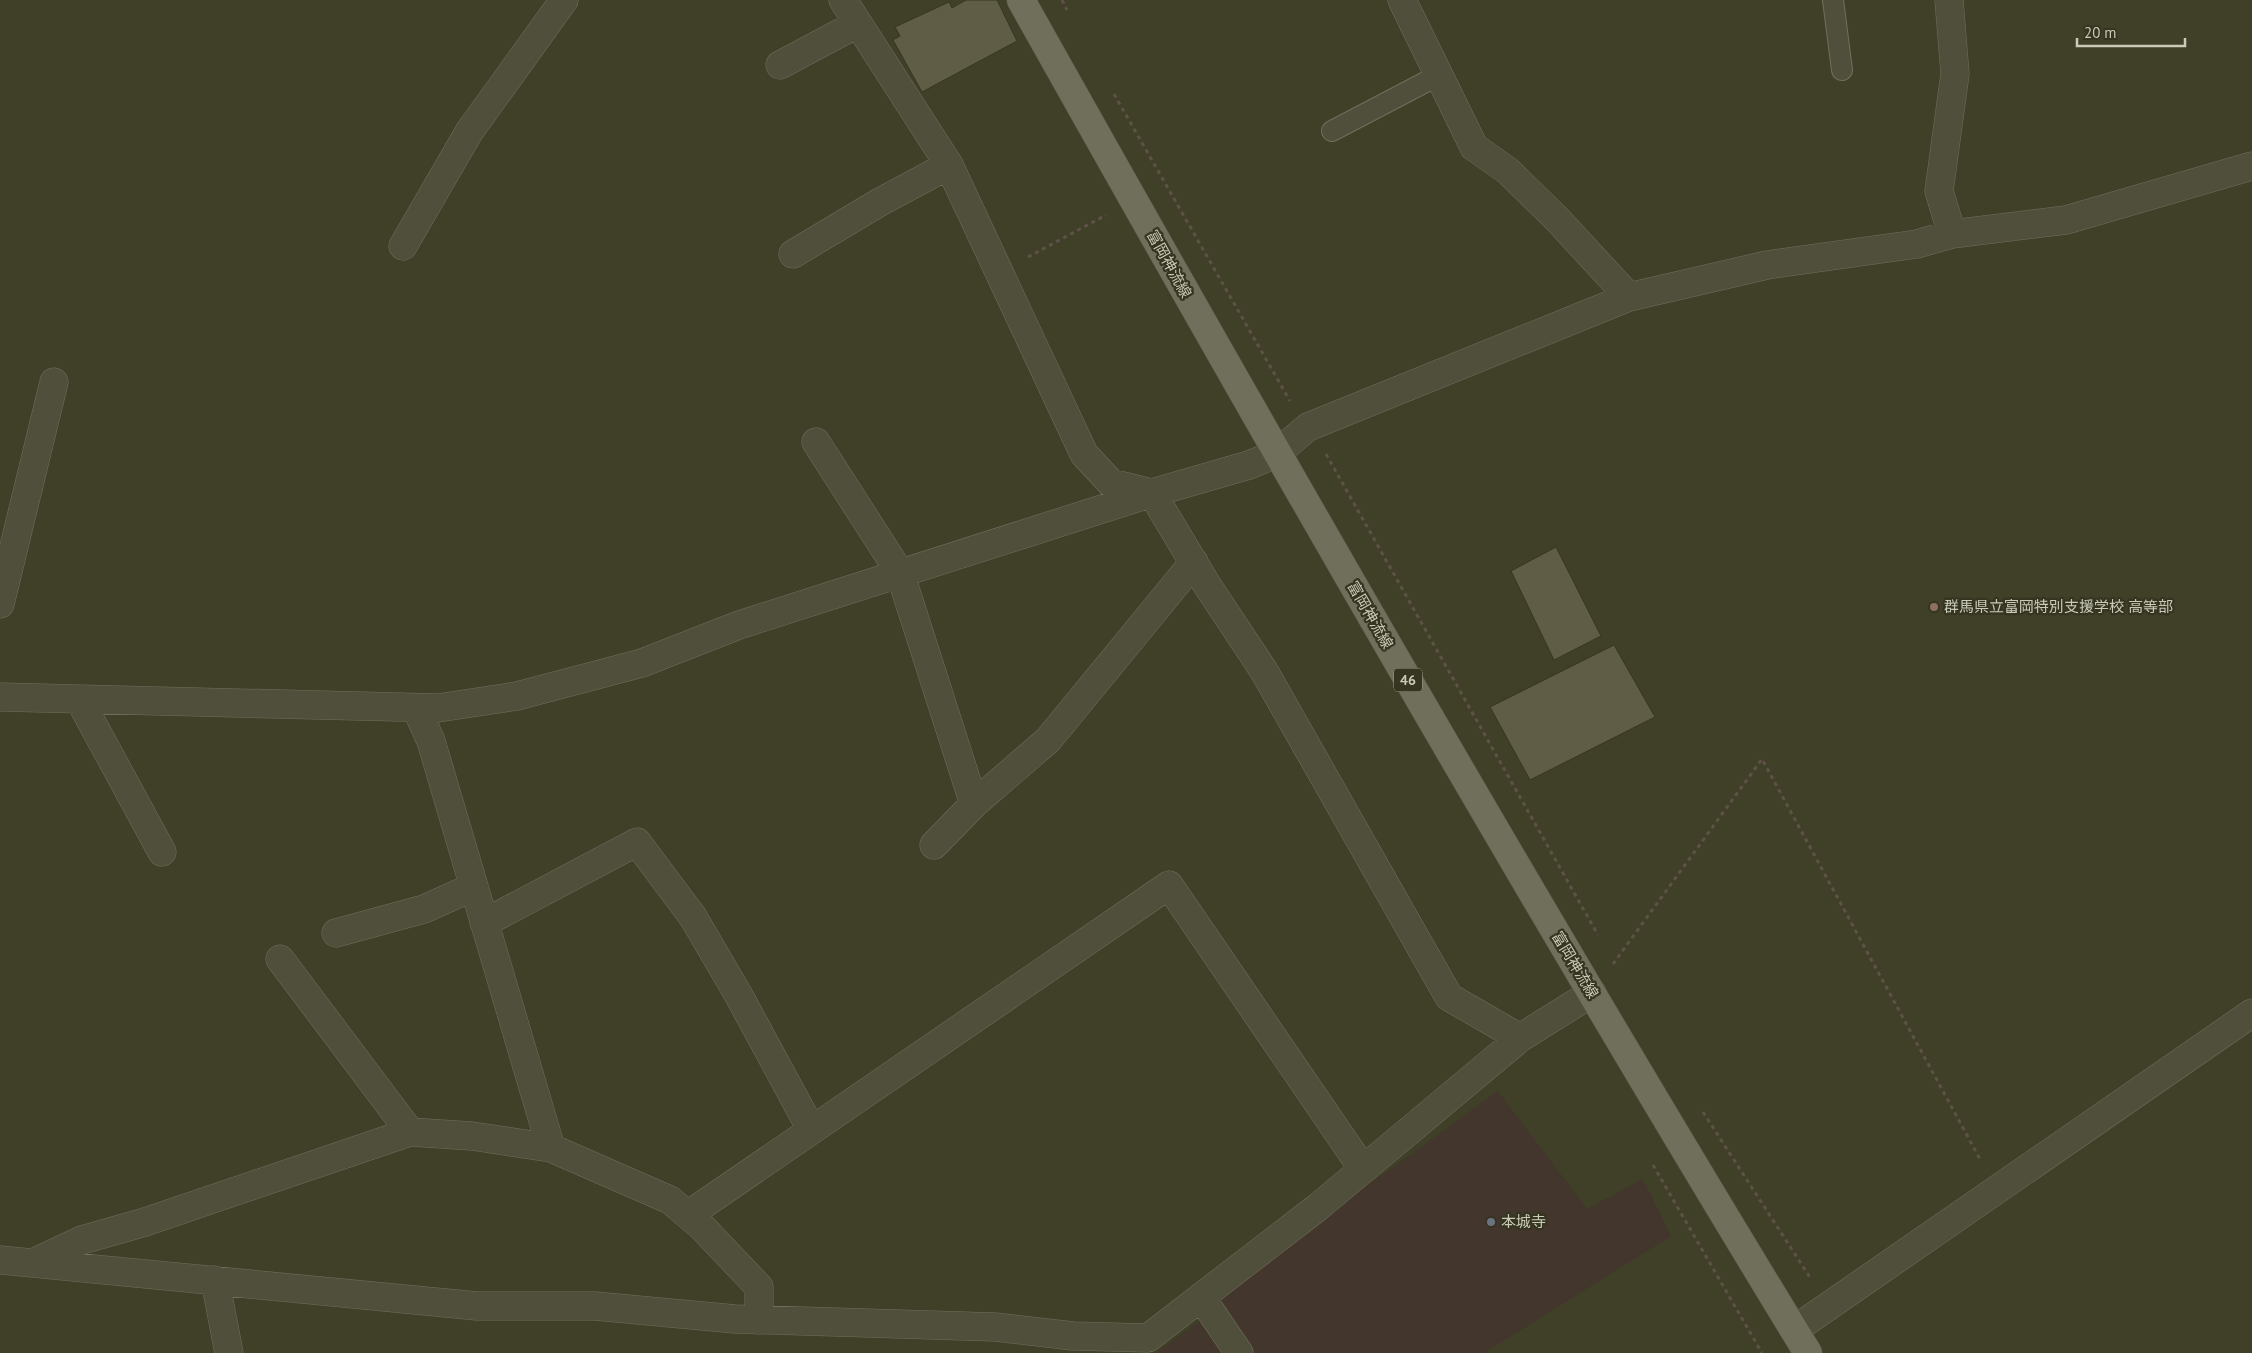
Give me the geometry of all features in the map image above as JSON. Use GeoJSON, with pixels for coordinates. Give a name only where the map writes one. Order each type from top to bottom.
{"type":"FeatureCollection","features":[{"type":"Feature","properties":{"kind":"main road","name":"富岡神流線"},"geometry":{"type":"LineString","coordinates":[[1021,0],[1276,454],[1592,993],[1808,1353]]}},
{"type":"Feature","properties":{"kind":"street"},"geometry":{"type":"LineString","coordinates":[[403,246],[470,132],[564,0]]}},
{"type":"Feature","properties":{"kind":"street"},"geometry":{"type":"LineString","coordinates":[[842,0],[949,165],[1084,454],[1111,483],[1152,492],[1194,562],[1264,671],[1450,997],[1520,1038]]}},
{"type":"Feature","properties":{"kind":"street"},"geometry":{"type":"LineString","coordinates":[[1402,0],[1474,147],[1508,171],[1557,219],[1629,297]]}},
{"type":"Feature","properties":{"kind":"street"},"geometry":{"type":"LineString","coordinates":[[1949,0],[1955,74],[1939,191],[1952,234]]}},
{"type":"Feature","properties":{"kind":"street"},"geometry":{"type":"LineString","coordinates":[[780,65],[857,24]]}},
{"type":"Feature","properties":{"kind":"street"},"geometry":{"type":"LineString","coordinates":[[793,254],[880,202],[949,165]]}},
{"type":"Feature","properties":{"kind":"street"},"geometry":{"type":"LineString","coordinates":[[0,697],[438,708],[517,696],[642,663],[739,625],[1152,492],[1249,465],[1276,454],[1308,427],[1629,297],[1767,265],[1917,244],[1952,234],[2066,220],[2252,166]]}},
{"type":"Feature","properties":{"kind":"street"},"geometry":{"type":"LineString","coordinates":[[0,604],[54,382]]}},
{"type":"Feature","properties":{"kind":"street"},"geometry":{"type":"LineString","coordinates":[[816,442],[900,573],[974,804]]}},
{"type":"Feature","properties":{"kind":"street"},"geometry":{"type":"LineString","coordinates":[[934,845],[974,804],[1048,740],[1194,562]]}},
{"type":"Feature","properties":{"kind":"street"},"geometry":{"type":"LineString","coordinates":[[79,699],[162,852]]}},
{"type":"Feature","properties":{"kind":"street"},"geometry":{"type":"LineString","coordinates":[[416,708],[431,741],[551,1148]]}},
{"type":"Feature","properties":{"kind":"street"},"geometry":{"type":"LineString","coordinates":[[484,923],[637,842],[692,917],[738,994],[812,1129]]}},
{"type":"Feature","properties":{"kind":"street"},"geometry":{"type":"LineString","coordinates":[[688,1215],[1169,885],[1363,1169]]}},
{"type":"Feature","properties":{"kind":"street"},"geometry":{"type":"LineString","coordinates":[[336,933],[424,908],[473,886]]}},
{"type":"Feature","properties":{"kind":"street"},"geometry":{"type":"LineString","coordinates":[[280,959],[410,1132]]}},
{"type":"Feature","properties":{"kind":"street"},"geometry":{"type":"LineString","coordinates":[[0,1260],[477,1306],[595,1306],[759,1320],[995,1327],[1141,1345],[1363,1169],[1520,1038],[1592,993]]}},
{"type":"Feature","properties":{"kind":"street"},"geometry":{"type":"LineString","coordinates":[[1794,1330],[2252,1014]]}},
{"type":"Feature","properties":{"kind":"street"},"geometry":{"type":"LineString","coordinates":[[34,1263],[82,1240],[145,1222],[410,1132],[472,1136],[551,1148],[670,1200],[702,1227],[759,1287],[759,1320]]}},
{"type":"Feature","properties":{"kind":"street"},"geometry":{"type":"LineString","coordinates":[[215,1280],[229,1353]]}},
{"type":"Feature","properties":{"kind":"street"},"geometry":{"type":"LineString","coordinates":[[1201,1297],[1239,1353]]}},
{"type":"Feature","properties":{"kind":"lane"},"geometry":{"type":"LineString","coordinates":[[1833,0],[1842,70]]}},
{"type":"Feature","properties":{"kind":"lane"},"geometry":{"type":"LineString","coordinates":[[1332,132],[1439,75]]}},
{"type":"Feature","properties":{"kind":"path"},"geometry":{"type":"LineString","coordinates":[[1062,0],[1070,16]]}},
{"type":"Feature","properties":{"kind":"path"},"geometry":{"type":"LineString","coordinates":[[1112,90],[1291,402]]}},
{"type":"Feature","properties":{"kind":"path"},"geometry":{"type":"LineString","coordinates":[[999,273],[1133,200]]}},
{"type":"Feature","properties":{"kind":"path"},"geometry":{"type":"LineString","coordinates":[[1324,452],[1602,943]]}},
{"type":"Feature","properties":{"kind":"path"},"geometry":{"type":"LineString","coordinates":[[1612,964],[1762,759],[1996,1190]]}},
{"type":"Feature","properties":{"kind":"path"},"geometry":{"type":"LineString","coordinates":[[1702,1110],[1815,1286]]}},
{"type":"Feature","properties":{"kind":"path"},"geometry":{"type":"LineString","coordinates":[[1648,1156],[1762,1353]]}},
{"type":"Feature","properties":{"kind":"shaded area","name":"本城寺"},"geometry":{"type":"Polygon","coordinates":[[[1498,1091],[1587,1209],[1643,1179],[1671,1236],[1484,1353],[1252,1353],[1214,1297],[1498,1091]]]}},
{"type":"Feature","properties":{"kind":"shaded area"},"geometry":{"type":"Polygon","coordinates":[[[1201,1320],[1224,1353],[1156,1353],[1201,1320]]]}},
{"type":"Feature","properties":{"kind":"building"},"geometry":{"type":"Polygon","coordinates":[[[966,0],[997,0],[1017,41],[922,92],[893,40],[900,36],[895,27],[949,2],[952,8],[966,0]]]}},
{"type":"Feature","properties":{"kind":"building"},"geometry":{"type":"Polygon","coordinates":[[[1556,547],[1601,636],[1554,660],[1511,571],[1556,547]]]}},
{"type":"Feature","properties":{"kind":"building"},"geometry":{"type":"Polygon","coordinates":[[[1614,645],[1655,717],[1530,780],[1490,707],[1614,645]]]}},
{"type":"Feature","properties":{"kind":"place","name":"群馬県立富岡特別支援学校 高等部"},"geometry":{"type":"Point","coordinates":[1934,607]}},
{"type":"Feature","properties":{"kind":"place","name":"本城寺"},"geometry":{"type":"Point","coordinates":[1491,1222]}}]}
